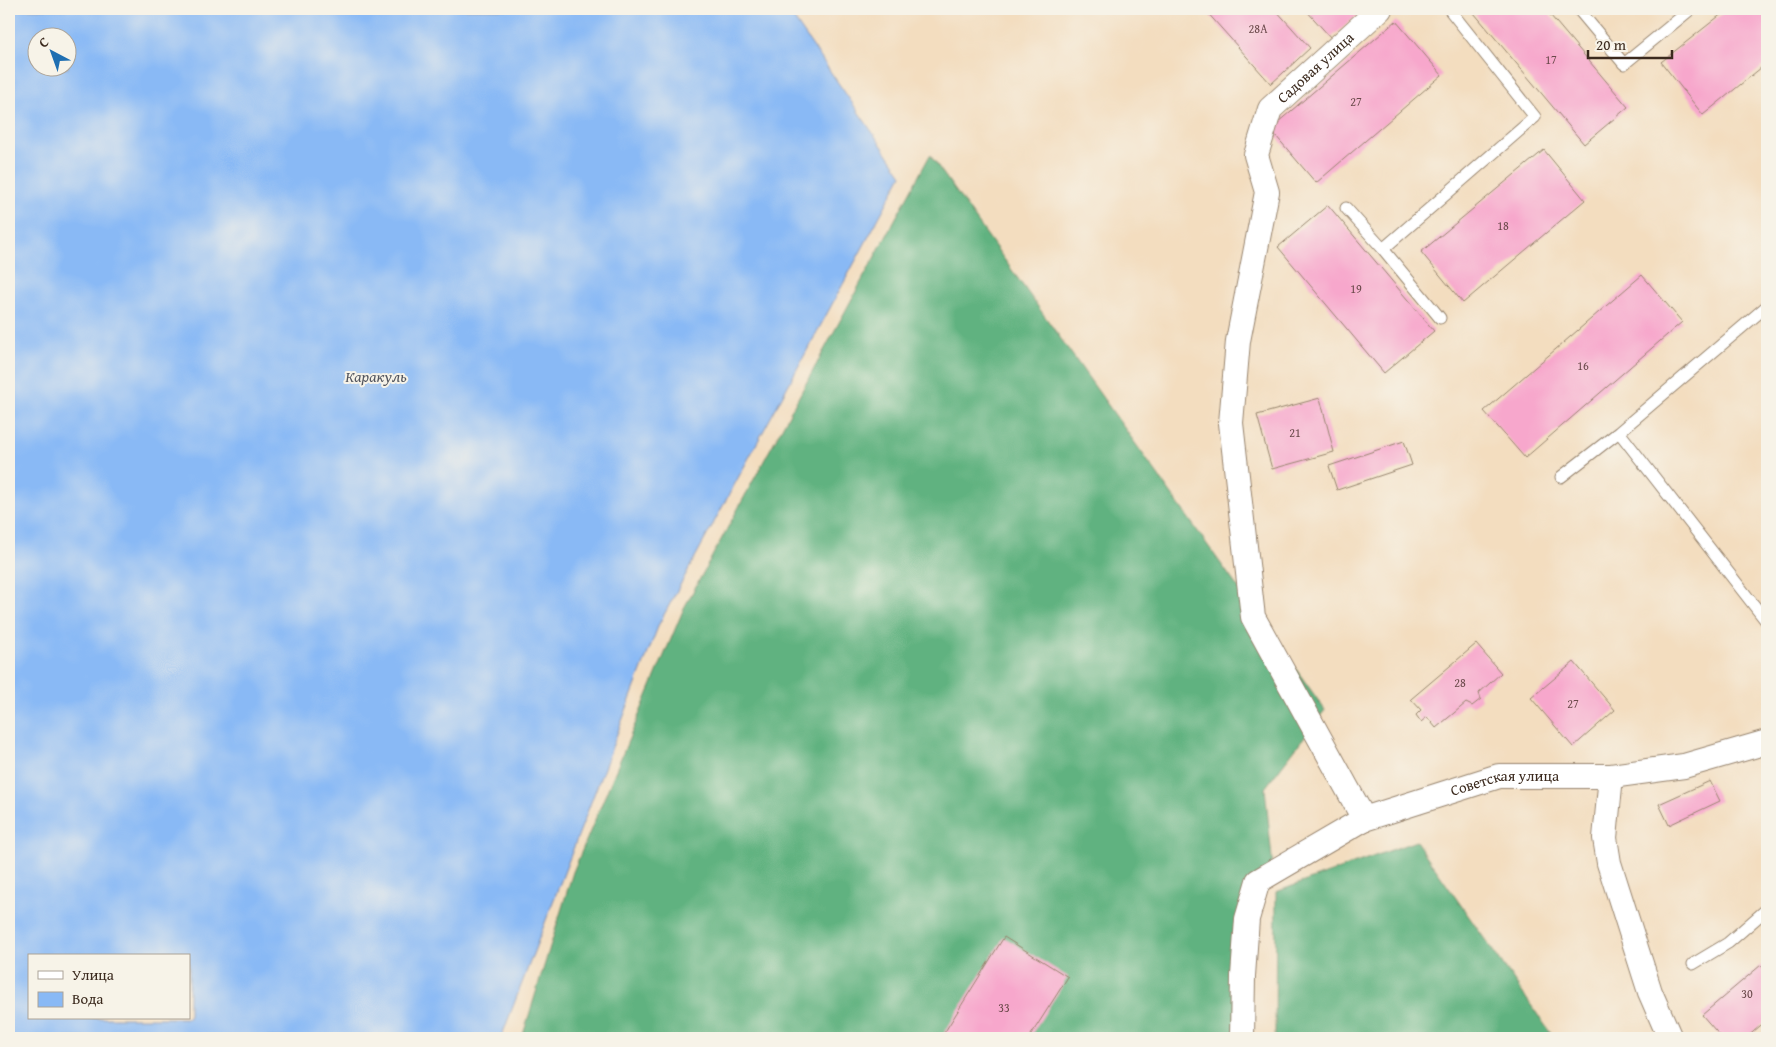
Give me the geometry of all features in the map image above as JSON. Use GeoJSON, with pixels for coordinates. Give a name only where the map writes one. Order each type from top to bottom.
{"type":"FeatureCollection","features":[{"type":"Feature","properties":{"kind":"street","name":"Садовая улица"},"geometry":{"type":"LineString","coordinates":[[1364,820],[1253,617],[1231,423],[1238,341],[1267,192],[1256,155],[1270,109],[1380,9]]}},
{"type":"Feature","properties":{"kind":"street","name":"Советская улица"},"geometry":{"type":"LineString","coordinates":[[1242,1038],[1243,976],[1247,919],[1258,881],[1364,820],[1498,776],[1611,776],[1684,766],[1767,742]]}},
{"type":"Feature","properties":{"kind":"street"},"geometry":{"type":"LineString","coordinates":[[1611,776],[1605,838],[1609,863],[1650,992],[1670,1038]]}},
{"type":"Feature","properties":{"kind":"lane"},"geometry":{"type":"LineString","coordinates":[[1383,249],[1535,117],[1449,9]]}},
{"type":"Feature","properties":{"kind":"lane"},"geometry":{"type":"LineString","coordinates":[[1578,9],[1624,64],[1691,9]]}},
{"type":"Feature","properties":{"kind":"lane"},"geometry":{"type":"LineString","coordinates":[[1346,208],[1440,318]]}},
{"type":"Feature","properties":{"kind":"lane"},"geometry":{"type":"LineString","coordinates":[[1561,477],[1619,432],[1767,306]]}},
{"type":"Feature","properties":{"kind":"lane"},"geometry":{"type":"LineString","coordinates":[[1619,432],[1767,622]]}},
{"type":"Feature","properties":{"kind":"lane"},"geometry":{"type":"LineString","coordinates":[[1694,964],[1728,943],[1767,910]]}},
{"type":"Feature","properties":{"kind":"green space"},"geometry":{"type":"Polygon","coordinates":[[[930,155],[1325,710],[1265,788],[1273,868],[1240,929],[1234,1038],[522,1038],[573,872],[684,608],[930,155]]]}},
{"type":"Feature","properties":{"kind":"green space"},"geometry":{"type":"Polygon","coordinates":[[[1416,841],[1554,1038],[1275,1038],[1276,892],[1416,841]]]}},
{"type":"Feature","properties":{"kind":"water","name":"Каракуль"},"geometry":{"type":"Polygon","coordinates":[[[9,9],[787,9],[902,175],[659,624],[501,1038],[9,1038],[9,9]]]}},
{"type":"Feature","properties":{"kind":"building"},"geometry":{"type":"Polygon","coordinates":[[[1275,9],[1310,48],[1271,84],[1205,10],[1275,9]]]}},
{"type":"Feature","properties":{"kind":"building"},"geometry":{"type":"Polygon","coordinates":[[[1305,9],[1365,9],[1331,38],[1305,9]]]}},
{"type":"Feature","properties":{"kind":"building"},"geometry":{"type":"Polygon","coordinates":[[[1480,9],[1545,9],[1628,107],[1584,144],[1474,13],[1480,9]]]}},
{"type":"Feature","properties":{"kind":"building"},"geometry":{"type":"Polygon","coordinates":[[[1728,9],[1767,9],[1767,63],[1703,115],[1661,62],[1728,9]]]}},
{"type":"Feature","properties":{"kind":"building"},"geometry":{"type":"Polygon","coordinates":[[[1396,21],[1442,75],[1316,183],[1270,129],[1396,21]]]}},
{"type":"Feature","properties":{"kind":"building"},"geometry":{"type":"Polygon","coordinates":[[[1544,150],[1585,200],[1463,303],[1421,252],[1544,150]]]}},
{"type":"Feature","properties":{"kind":"building"},"geometry":{"type":"Polygon","coordinates":[[[1328,205],[1434,331],[1384,373],[1278,247],[1328,205]]]}},
{"type":"Feature","properties":{"kind":"building"},"geometry":{"type":"Polygon","coordinates":[[[1642,275],[1682,322],[1525,458],[1484,411],[1642,275]]]}},
{"type":"Feature","properties":{"kind":"building"},"geometry":{"type":"Polygon","coordinates":[[[1320,398],[1334,452],[1272,469],[1257,415],[1320,398]]]}},
{"type":"Feature","properties":{"kind":"building"},"geometry":{"type":"Polygon","coordinates":[[[1404,441],[1412,465],[1337,490],[1329,466],[1404,441]]]}},
{"type":"Feature","properties":{"kind":"building"},"geometry":{"type":"Polygon","coordinates":[[[1476,644],[1501,673],[1479,693],[1481,699],[1472,706],[1466,703],[1436,728],[1427,717],[1421,722],[1416,715],[1421,710],[1411,699],[1476,644]]]}},
{"type":"Feature","properties":{"kind":"building"},"geometry":{"type":"Polygon","coordinates":[[[1574,662],[1615,710],[1573,747],[1531,698],[1574,662]]]}},
{"type":"Feature","properties":{"kind":"building"},"geometry":{"type":"Polygon","coordinates":[[[1710,781],[1720,801],[1669,825],[1659,804],[1710,781]]]}},
{"type":"Feature","properties":{"kind":"building"},"geometry":{"type":"Polygon","coordinates":[[[1004,937],[1068,977],[1029,1038],[941,1038],[1004,937]]]}},
{"type":"Feature","properties":{"kind":"building"},"geometry":{"type":"Polygon","coordinates":[[[1761,965],[1767,973],[1767,1020],[1746,1038],[1722,1038],[1702,1015],[1761,965]]]}}]}
